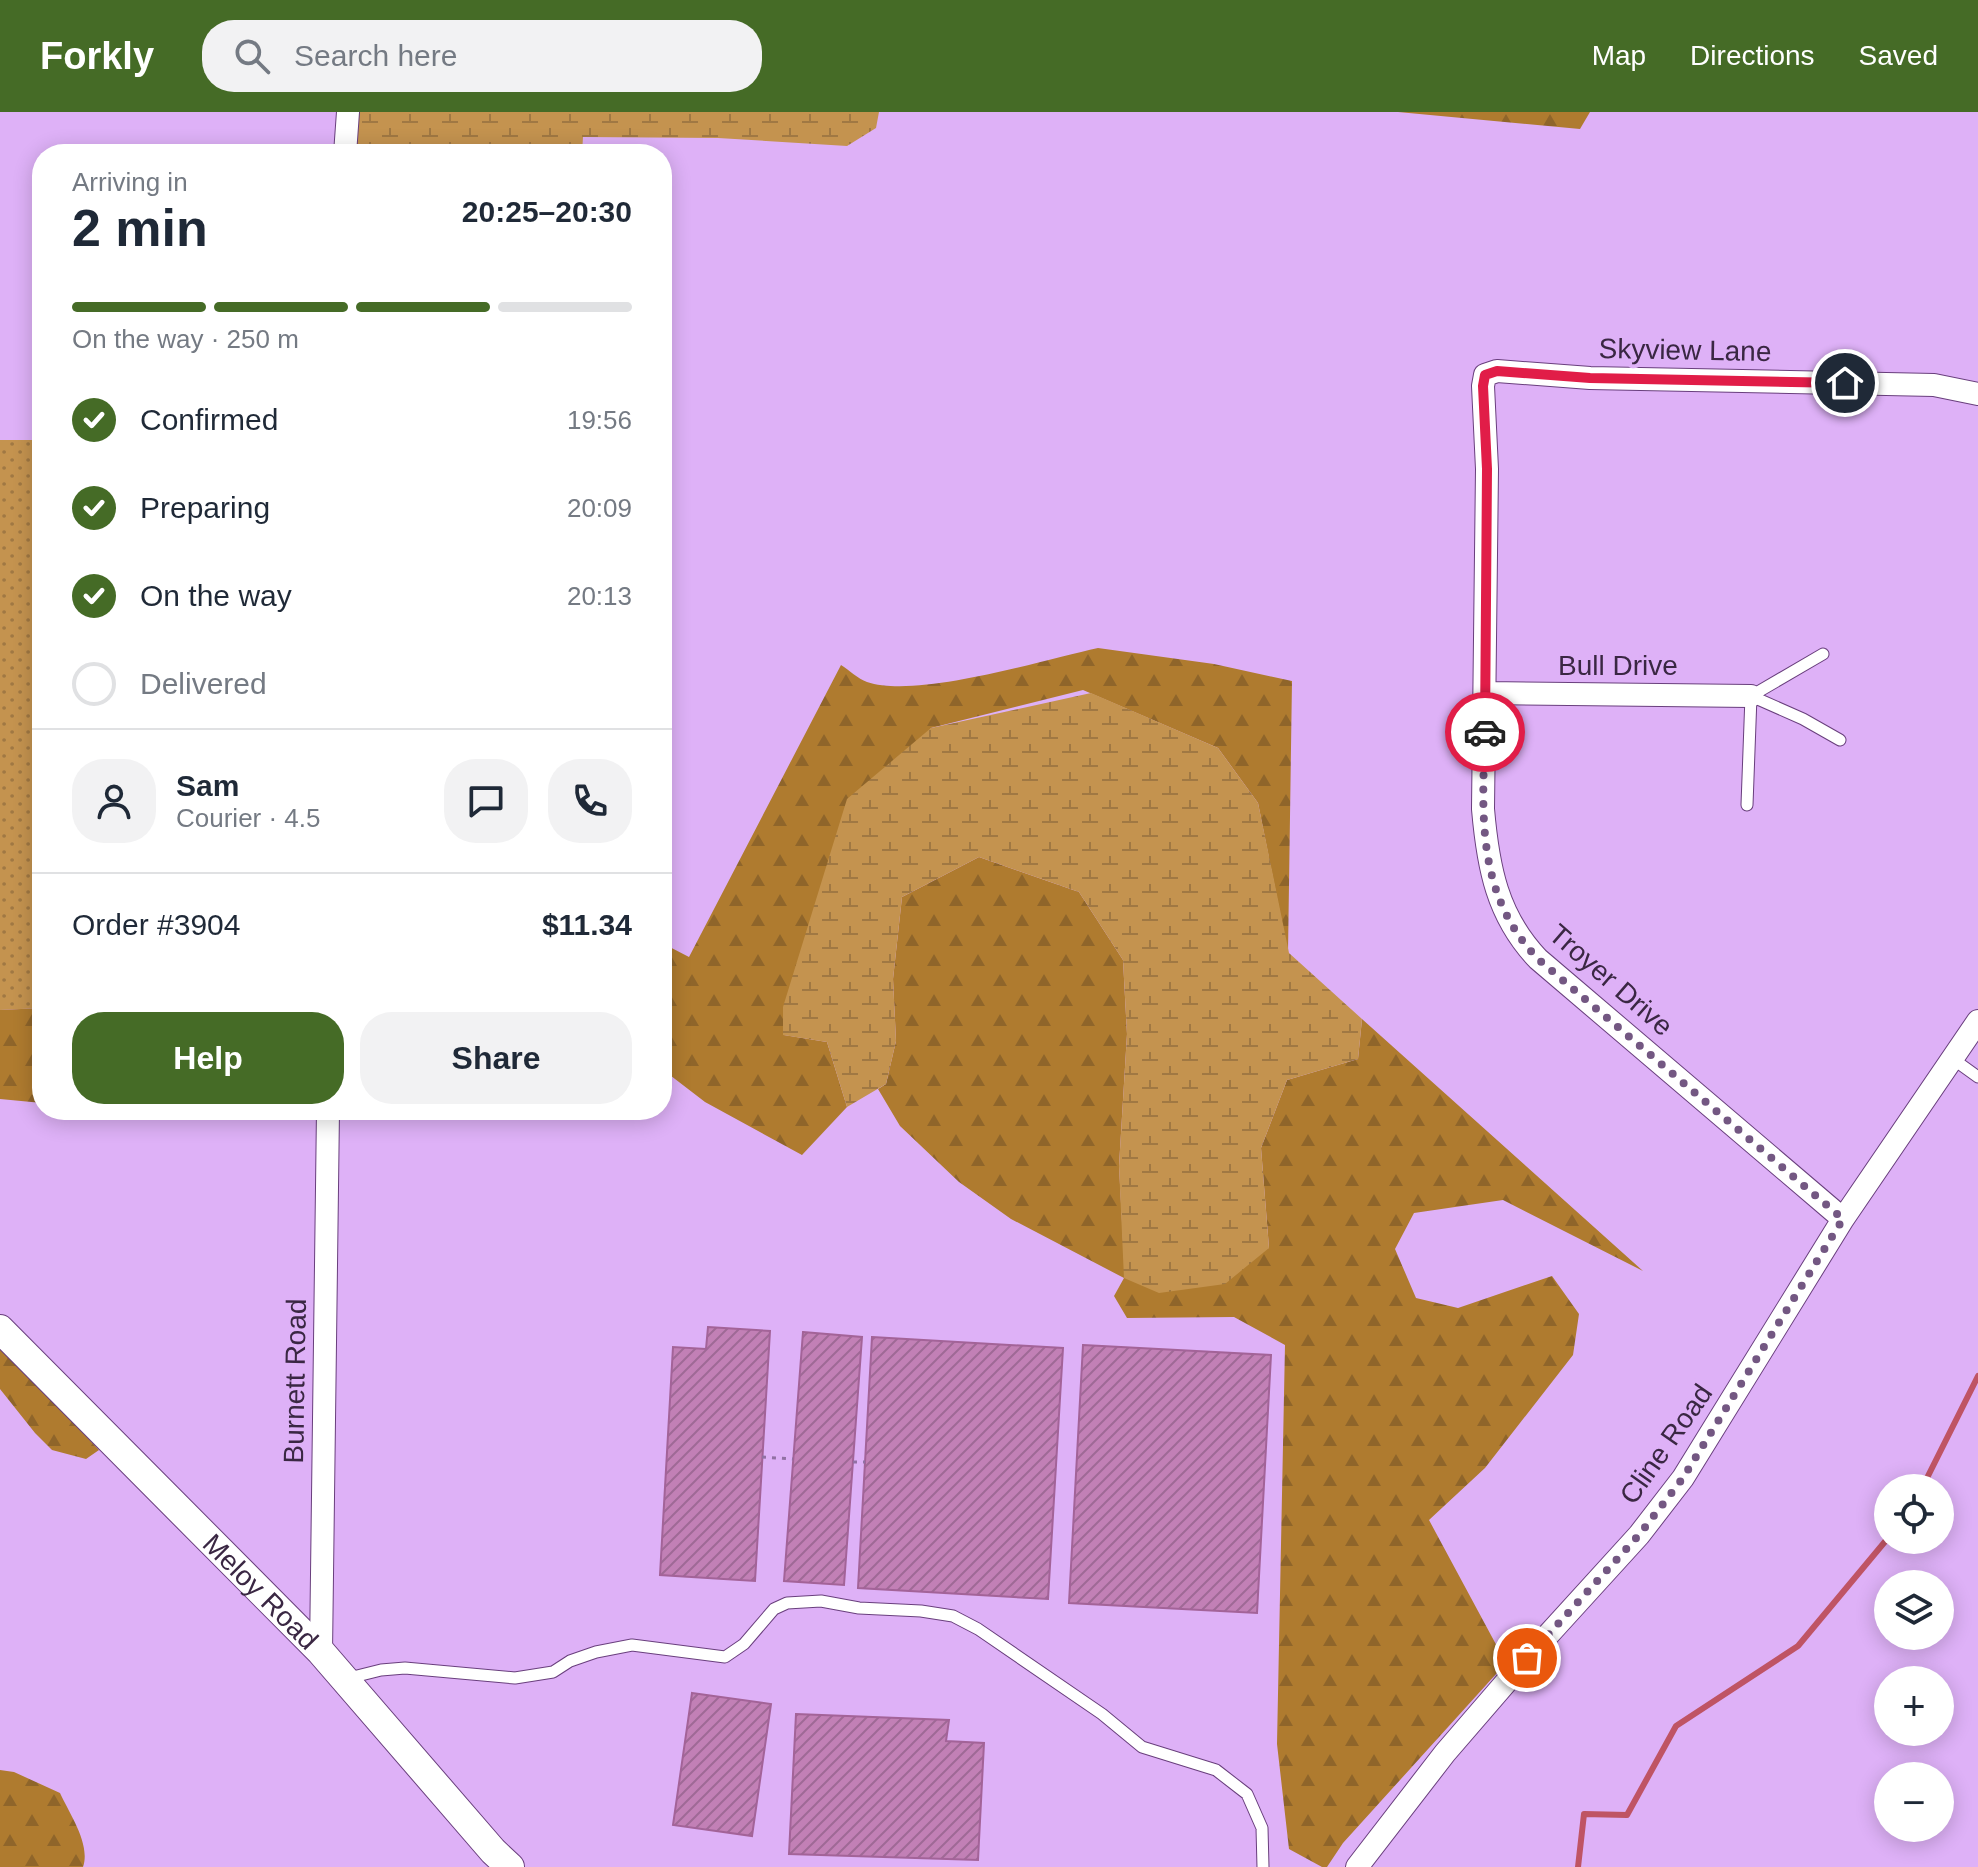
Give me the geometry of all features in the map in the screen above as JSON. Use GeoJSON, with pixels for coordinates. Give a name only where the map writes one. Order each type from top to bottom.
{"type":"FeatureCollection","features":[{"type":"Feature","properties":{"kind":"street"},"geometry":{"type":"LineString","coordinates":[[346,144],[348,112]]}},
{"type":"Feature","properties":{"kind":"street","name":"Skyview Lane"},"geometry":{"type":"LineString","coordinates":[[1487,469],[1483,386],[1485,375],[1497,371],[1590,378],[1934,385],[1978,394]]}},
{"type":"Feature","properties":{"kind":"street","name":"Troyer Drive"},"geometry":{"type":"LineString","coordinates":[[1487,469],[1483,809],[1487,853],[1500,904],[1523,943],[1538,959],[1843,1219]]}},
{"type":"Feature","properties":{"kind":"street","name":"Bull Drive"},"geometry":{"type":"LineString","coordinates":[[1486,693],[1751,696]]}},
{"type":"Feature","properties":{"kind":"street","name":"Cline Road"},"geometry":{"type":"LineString","coordinates":[[1357,1867],[1445,1753],[1639,1535],[1683,1478],[1843,1219],[1978,1021]]}},
{"type":"Feature","properties":{"kind":"street","name":"Burnett Road"},"geometry":{"type":"LineString","coordinates":[[321,1652],[328,1120]]}},
{"type":"Feature","properties":{"kind":"street","name":"Meloy Road"},"geometry":{"type":"LineString","coordinates":[[0,1329],[321,1652],[510,1867]]}},
{"type":"Feature","properties":{"kind":"lane"},"geometry":{"type":"LineString","coordinates":[[1751,696],[1823,654]]}},
{"type":"Feature","properties":{"kind":"lane"},"geometry":{"type":"LineString","coordinates":[[1751,696],[1803,719],[1840,740]]}},
{"type":"Feature","properties":{"kind":"lane"},"geometry":{"type":"LineString","coordinates":[[1747,805],[1751,696]]}},
{"type":"Feature","properties":{"kind":"lane"},"geometry":{"type":"LineString","coordinates":[[1953,1059],[1978,1077]]}},
{"type":"Feature","properties":{"kind":"lane"},"geometry":{"type":"LineString","coordinates":[[344,1679],[405,1668],[515,1678],[553,1672],[570,1661],[596,1652],[632,1645],[725,1657],[744,1644],[774,1609],[787,1603],[821,1601],[859,1608],[953,1616],[978,1629],[1102,1714],[1142,1747],[1216,1770],[1247,1794],[1262,1828],[1263,1867]]}},
{"type":"Feature","properties":{"kind":"path"},"geometry":{"type":"LineString","coordinates":[[762,1457],[793,1459]]}},
{"type":"Feature","properties":{"kind":"path"},"geometry":{"type":"LineString","coordinates":[[853,1462],[865,1462]]}},
{"type":"Feature","properties":{"kind":"green space"},"geometry":{"type":"Polygon","coordinates":[[[348,112],[879,112],[876,128],[847,146],[718,138],[583,137],[583,144],[346,144],[348,112]]]}},
{"type":"Feature","properties":{"kind":"green space"},"geometry":{"type":"Polygon","coordinates":[[[1398,112],[1590,112],[1580,129],[1398,112]]]}},
{"type":"Feature","properties":{"kind":"green space"},"geometry":{"type":"Polygon","coordinates":[[[0,440],[32,440],[32,1008],[0,1010],[0,440]]]}},
{"type":"Feature","properties":{"kind":"green space"},"geometry":{"type":"Polygon","coordinates":[[[1098,648],[1214,664],[1292,681],[1288,953],[1258,803],[1218,748],[1083,690],[931,728],[784,1035],[827,1042],[847,1107],[802,1155],[705,1102],[672,1077],[672,948],[689,957],[841,665],[867,682],[889,686],[917,686],[981,676],[1098,648]]]}},
{"type":"Feature","properties":{"kind":"green space"},"geometry":{"type":"Polygon","coordinates":[[[1091,693],[1218,748],[1258,803],[1289,953],[1362,1019],[1358,1059],[1287,1080],[1261,1148],[1269,1248],[1225,1284],[1159,1293],[1124,1278],[1119,1166],[1127,1034],[1123,960],[1079,892],[979,857],[902,897],[893,979],[896,1041],[886,1084],[847,1107],[827,1042],[783,1035],[783,1007],[847,799],[931,728],[1091,693]]]}},
{"type":"Feature","properties":{"kind":"green space"},"geometry":{"type":"Polygon","coordinates":[[[979,857],[1079,892],[1123,960],[1127,1034],[1119,1166],[1125,1278],[1269,1248],[1261,1148],[1287,1080],[1358,1059],[1362,1019],[1643,1271],[1503,1200],[1414,1213],[1395,1249],[1416,1298],[1458,1308],[1552,1276],[1579,1314],[1573,1355],[1485,1468],[1429,1520],[1506,1663],[1343,1843],[1327,1867],[1289,1849],[1277,1744],[1285,1345],[1234,1317],[1127,1318],[1114,1296],[1124,1278],[1011,1219],[959,1182],[900,1126],[878,1089],[886,1084],[896,1041],[893,979],[902,897],[979,857]]]}},
{"type":"Feature","properties":{"kind":"green space"},"geometry":{"type":"Polygon","coordinates":[[[32,1008],[32,1102],[0,1099],[0,1010],[32,1008]]]}},
{"type":"Feature","properties":{"kind":"green space"},"geometry":{"type":"Polygon","coordinates":[[[0,1346],[99,1450],[86,1459],[52,1450],[35,1433],[0,1389],[0,1346]]]}},
{"type":"Feature","properties":{"kind":"green space"},"geometry":{"type":"Polygon","coordinates":[[[0,1770],[14,1772],[60,1793],[82,1839],[83,1867],[0,1867],[0,1770]]]}},
{"type":"Feature","properties":{"kind":"building"},"geometry":{"type":"Polygon","coordinates":[[[708,1327],[770,1331],[755,1581],[660,1575],[673,1347],[706,1349],[708,1327]]]}},
{"type":"Feature","properties":{"kind":"building"},"geometry":{"type":"Polygon","coordinates":[[[803,1332],[862,1337],[844,1585],[784,1581],[803,1332]]]}},
{"type":"Feature","properties":{"kind":"building"},"geometry":{"type":"Polygon","coordinates":[[[872,1337],[1063,1348],[1048,1599],[858,1588],[872,1337]]]}},
{"type":"Feature","properties":{"kind":"building"},"geometry":{"type":"Polygon","coordinates":[[[1083,1345],[1271,1355],[1257,1613],[1069,1603],[1083,1345]]]}},
{"type":"Feature","properties":{"kind":"building"},"geometry":{"type":"Polygon","coordinates":[[[692,1693],[771,1704],[752,1836],[673,1825],[692,1693]]]}},
{"type":"Feature","properties":{"kind":"building"},"geometry":{"type":"Polygon","coordinates":[[[796,1714],[949,1720],[946,1741],[984,1743],[978,1860],[789,1854],[796,1714]]]}},
{"type":"Feature","properties":{"kind":"waterway"},"geometry":{"type":"LineString","coordinates":[[1929,1474],[1978,1376]]}},
{"type":"Feature","properties":{"kind":"waterway"},"geometry":{"type":"LineString","coordinates":[[1578,1867],[1584,1814],[1627,1815],[1676,1726],[1798,1646],[1875,1554]]}},
{"type":"Feature","properties":{"kind":"way so far"},"geometry":{"type":"LineString","coordinates":[[1485,732],[1483,809],[1487,853],[1500,904],[1523,943],[1843,1219],[1683,1478],[1639,1535],[1527,1658]]}},
{"type":"Feature","properties":{"kind":"route"},"geometry":{"type":"LineString","coordinates":[[1485,732],[1485,375],[1497,371],[1527,376],[1845,383]]}}]}
